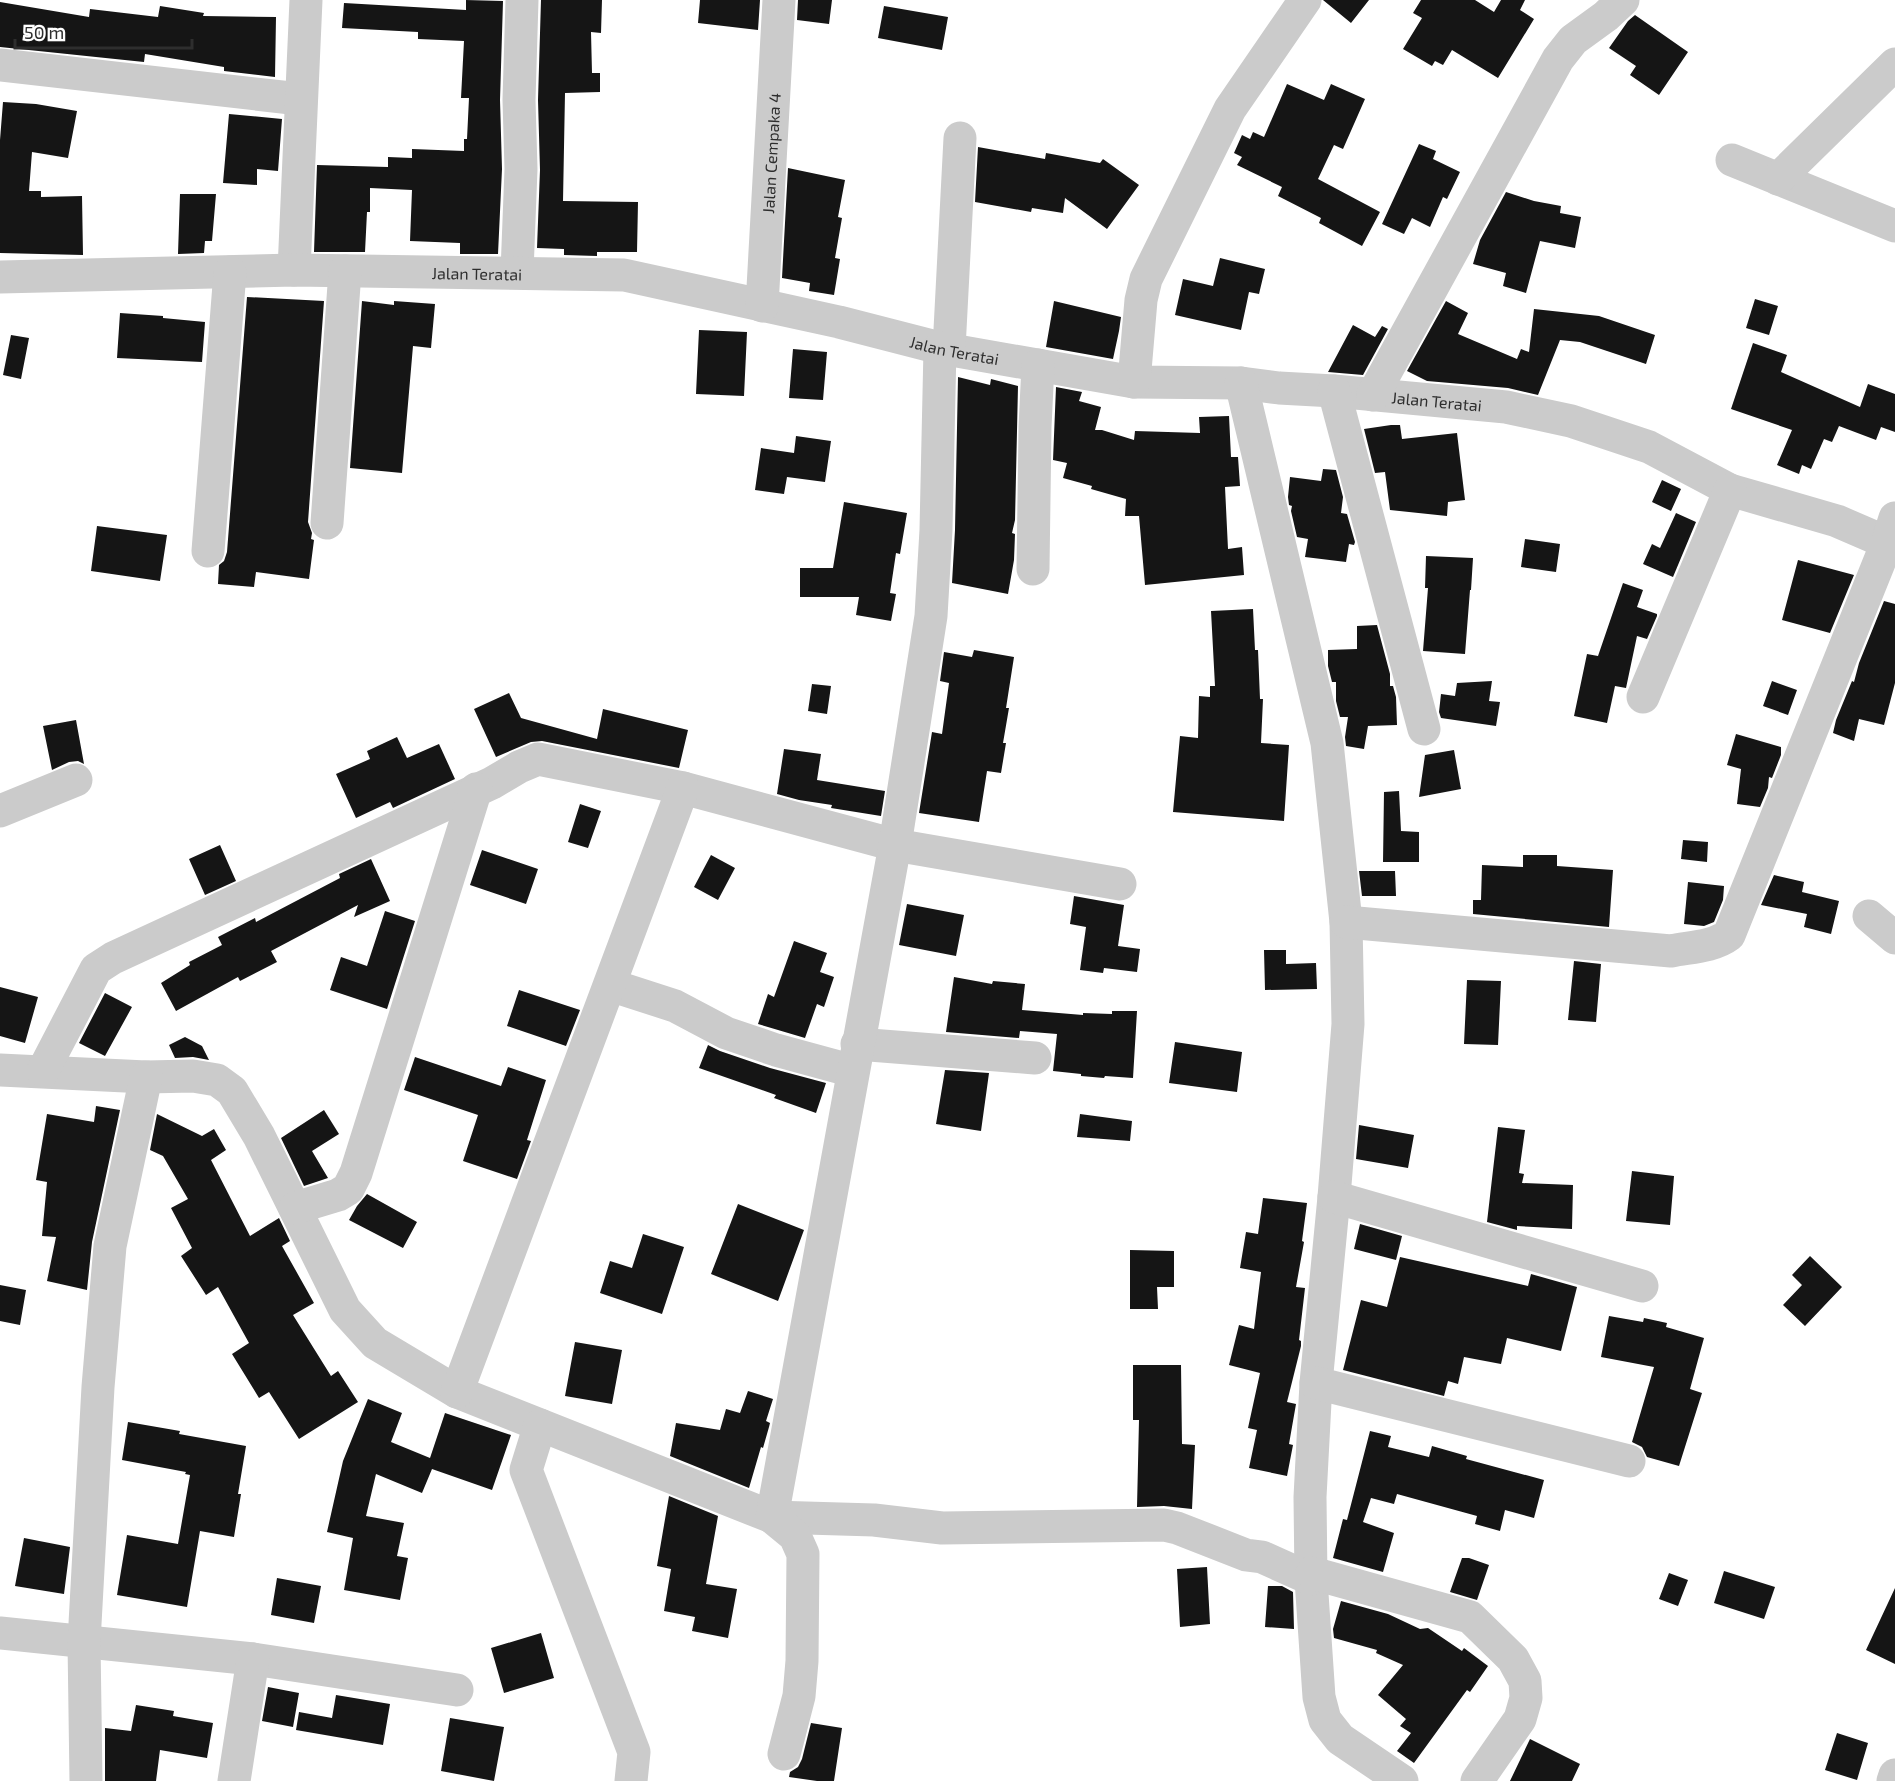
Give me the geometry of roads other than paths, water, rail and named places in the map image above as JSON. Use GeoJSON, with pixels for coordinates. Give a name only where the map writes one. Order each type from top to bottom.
{"type":"FeatureCollection","features":[{"type":"Feature","properties":{"kind":"street"},"geometry":{"type":"LineString","coordinates":[[294,270],[306,0]]}},
{"type":"Feature","properties":{"kind":"street"},"geometry":{"type":"LineString","coordinates":[[517,272],[521,179],[519,100],[522,0]]}},
{"type":"Feature","properties":{"kind":"street","name":"Jalan Cempaka 4"},"geometry":{"type":"LineString","coordinates":[[762,306],[779,0]]}},
{"type":"Feature","properties":{"kind":"street"},"geometry":{"type":"LineString","coordinates":[[1134,382],[1141,300],[1146,279],[1230,109],[1305,0]]}},
{"type":"Feature","properties":{"kind":"street"},"geometry":{"type":"LineString","coordinates":[[1373,395],[1558,59],[1573,40],[1606,16],[1623,0]]}},
{"type":"Feature","properties":{"kind":"street"},"geometry":{"type":"LineString","coordinates":[[1778,179],[1895,64]]}},
{"type":"Feature","properties":{"kind":"street"},"geometry":{"type":"LineString","coordinates":[[1,72],[300,99]]}},
{"type":"Feature","properties":{"kind":"street"},"geometry":{"type":"LineString","coordinates":[[772,1517],[895,845],[931,615],[945,349],[960,138]]}},
{"type":"Feature","properties":{"kind":"street"},"geometry":{"type":"LineString","coordinates":[[1732,160],[1894,225]]}},
{"type":"Feature","properties":{"kind":"street","name":"Jalan Teratai"},"geometry":{"type":"LineString","coordinates":[[0,277],[294,270],[624,275],[839,322],[945,349],[1134,382],[1241,383],[1506,407],[1571,422],[1649,447],[1730,490],[1892,536]]}},
{"type":"Feature","properties":{"kind":"street"},"geometry":{"type":"LineString","coordinates":[[327,523],[345,271]]}},
{"type":"Feature","properties":{"kind":"street"},"geometry":{"type":"LineString","coordinates":[[208,551],[230,272]]}},
{"type":"Feature","properties":{"kind":"street"},"geometry":{"type":"LineString","coordinates":[[1033,569],[1038,365]]}},
{"type":"Feature","properties":{"kind":"street"},"geometry":{"type":"LineString","coordinates":[[1241,383],[1327,743],[1346,922],[1348,1024],[1316,1383],[1310,1497],[1311,1576],[1320,1697],[1325,1720],[1340,1739],[1402,1781]]}},
{"type":"Feature","properties":{"kind":"street"},"geometry":{"type":"LineString","coordinates":[[1334,391],[1424,729]]}},
{"type":"Feature","properties":{"kind":"street"},"geometry":{"type":"LineString","coordinates":[[1643,697],[1730,490]]}},
{"type":"Feature","properties":{"kind":"street"},"geometry":{"type":"LineString","coordinates":[[1346,922],[1671,951],[1722,940],[1734,927],[1892,536]]}},
{"type":"Feature","properties":{"kind":"street"},"geometry":{"type":"LineString","coordinates":[[43,1071],[96,969],[113,958],[492,783],[538,759],[683,788],[895,845],[1120,884]]}},
{"type":"Feature","properties":{"kind":"street"},"geometry":{"type":"LineString","coordinates":[[0,811],[76,780]]}},
{"type":"Feature","properties":{"kind":"street"},"geometry":{"type":"LineString","coordinates":[[457,1392],[683,788]]}},
{"type":"Feature","properties":{"kind":"street"},"geometry":{"type":"LineString","coordinates":[[295,1208],[338,1195],[348,1189],[356,1173],[476,789]]}},
{"type":"Feature","properties":{"kind":"street"},"geometry":{"type":"LineString","coordinates":[[1869,916],[1895,938]]}},
{"type":"Feature","properties":{"kind":"street"},"geometry":{"type":"LineString","coordinates":[[610,985],[675,1006],[726,1033],[776,1050],[855,1058],[1035,1058]]}},
{"type":"Feature","properties":{"kind":"street"},"geometry":{"type":"LineString","coordinates":[[0,1070],[146,1077],[193,1076],[217,1080],[232,1091],[259,1136],[345,1310],[375,1343],[457,1392],[772,1517],[795,1536],[803,1554],[802,1661],[799,1696],[784,1755]]}},
{"type":"Feature","properties":{"kind":"street"},"geometry":{"type":"LineString","coordinates":[[86,1781],[84,1642],[98,1387],[110,1246],[146,1077]]}},
{"type":"Feature","properties":{"kind":"street"},"geometry":{"type":"LineString","coordinates":[[1334,1197],[1642,1286]]}},
{"type":"Feature","properties":{"kind":"street"},"geometry":{"type":"LineString","coordinates":[[1316,1383],[1629,1461]]}},
{"type":"Feature","properties":{"kind":"street"},"geometry":{"type":"LineString","coordinates":[[540,1425],[526,1470],[634,1752],[631,1781]]}},
{"type":"Feature","properties":{"kind":"street"},"geometry":{"type":"LineString","coordinates":[[772,1517],[874,1520],[942,1528],[1164,1525],[1246,1555],[1262,1557],[1311,1576],[1470,1617],[1513,1659],[1525,1681],[1526,1698],[1520,1719],[1477,1781]]}},
{"type":"Feature","properties":{"kind":"street"},"geometry":{"type":"LineString","coordinates":[[0,1633],[253,1659],[457,1690]]}},
{"type":"Feature","properties":{"kind":"street"},"geometry":{"type":"LineString","coordinates":[[234,1781],[253,1659]]}},
{"type":"Feature","properties":{"kind":"street"},"geometry":{"type":"LineString","coordinates":[[1893,1781],[1895,1775]]}}]}
